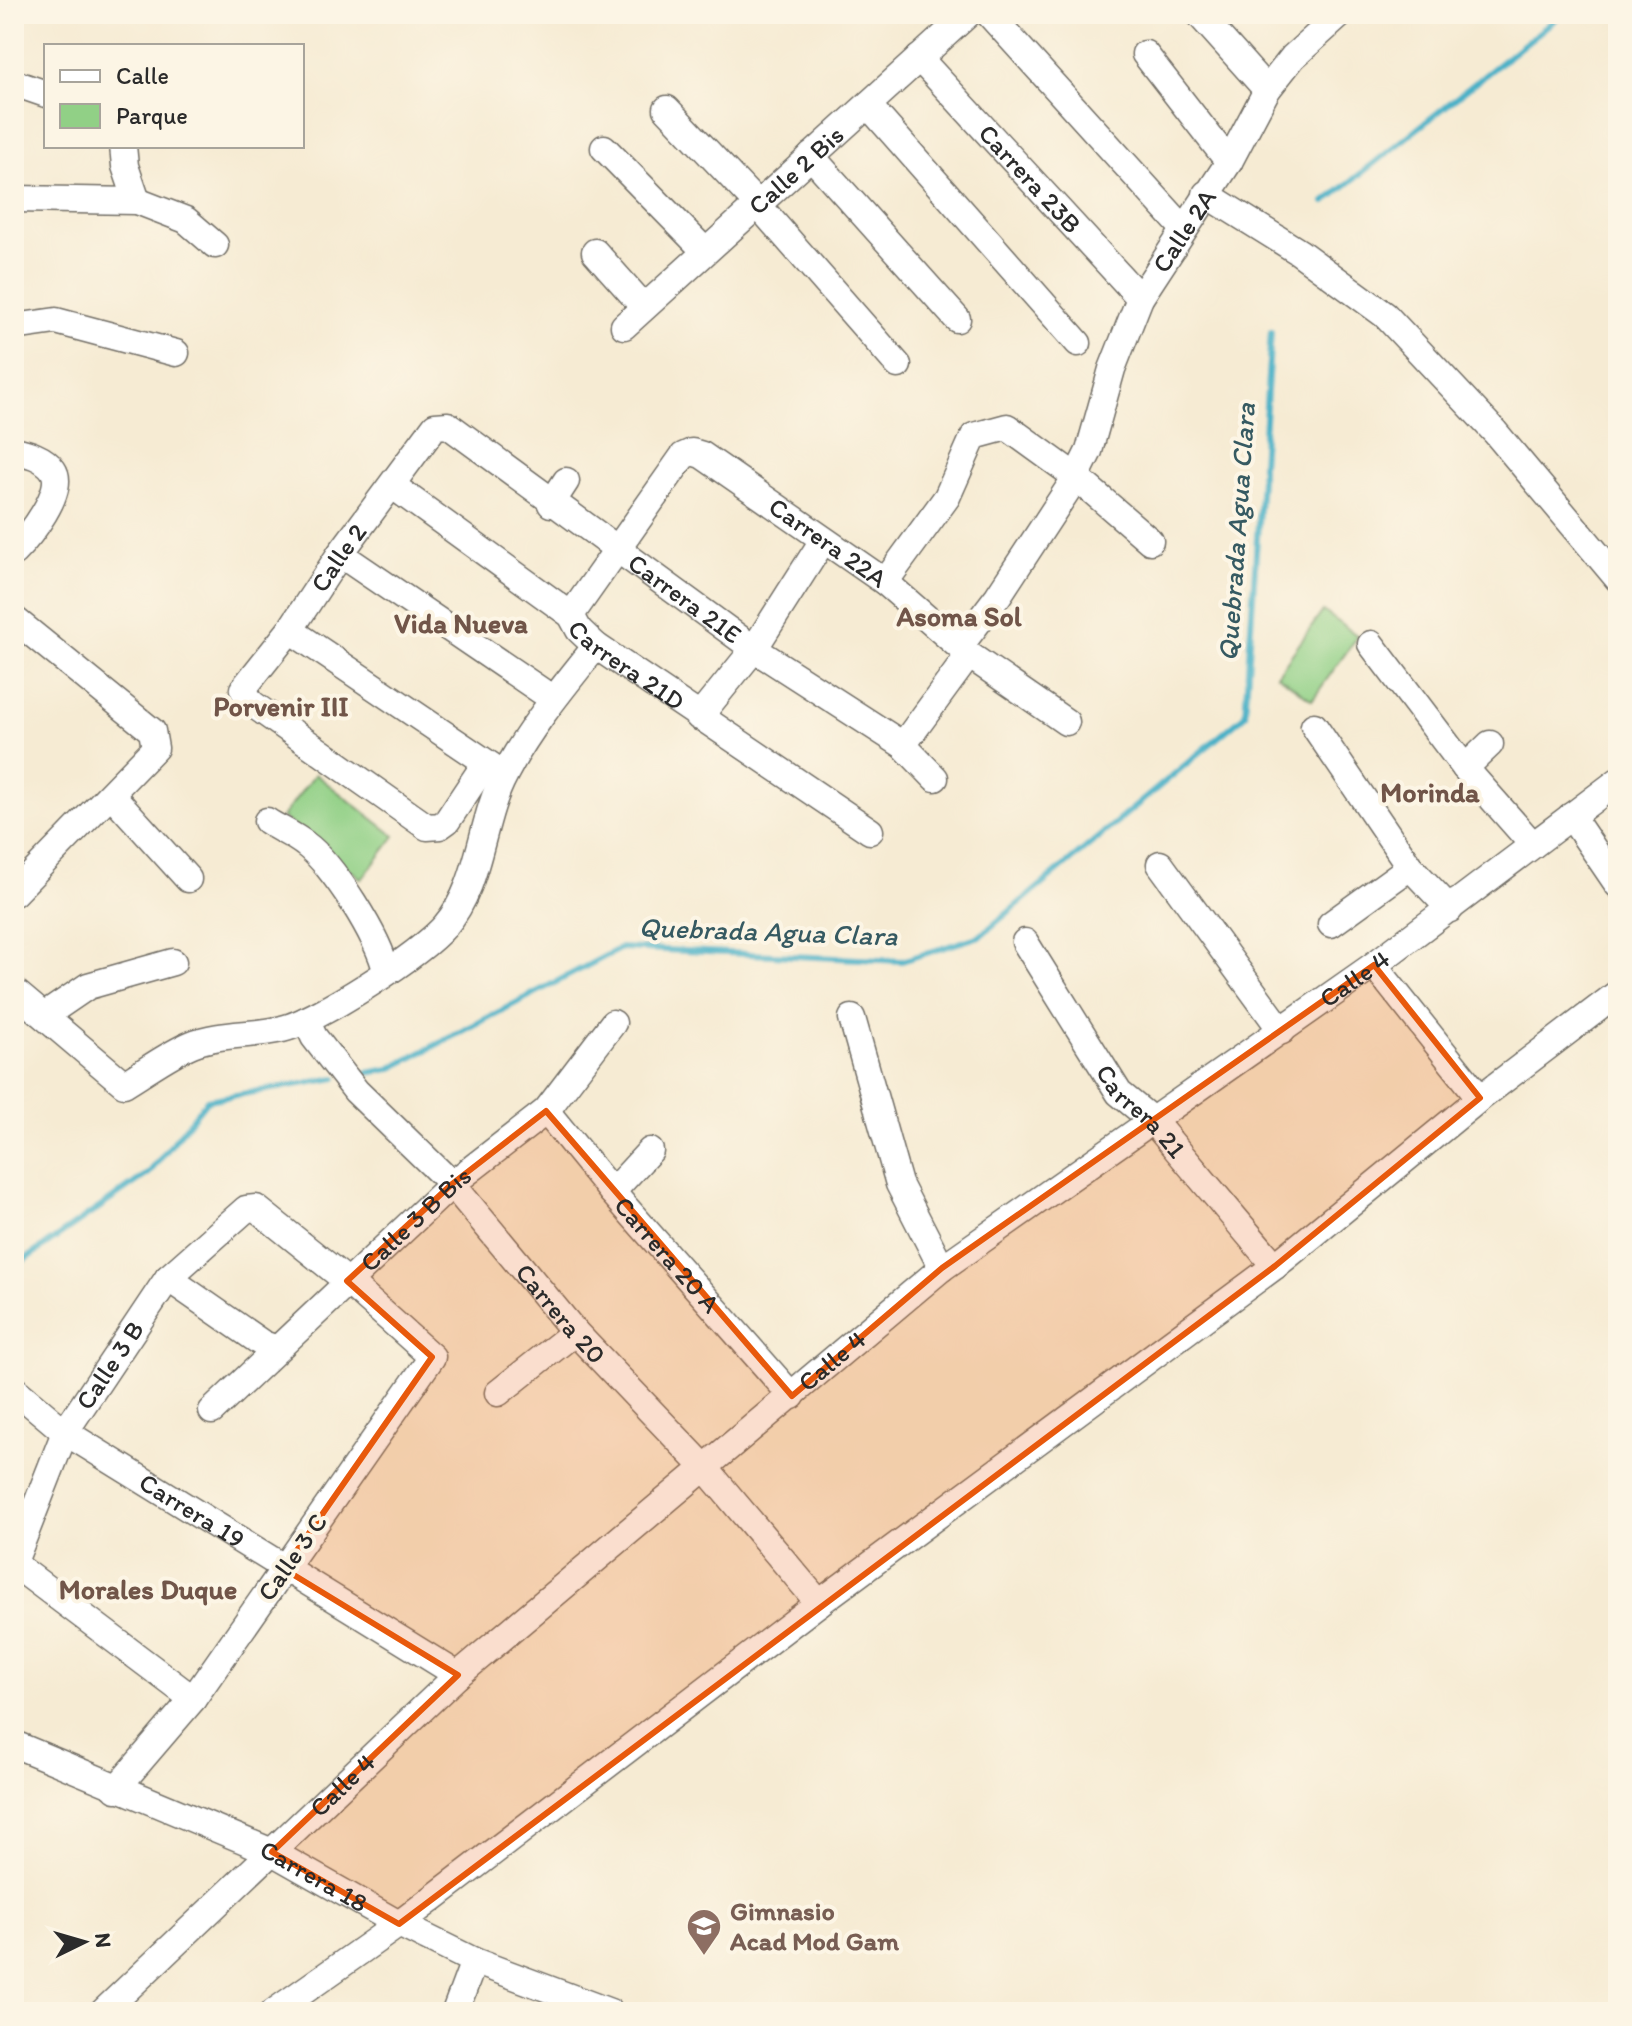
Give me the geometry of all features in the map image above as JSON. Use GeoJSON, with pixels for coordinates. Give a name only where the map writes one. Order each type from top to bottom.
{"type":"FeatureCollection","features":[{"type":"Feature","properties":{"kind":"street"},"geometry":{"type":"LineString","coordinates":[[989,14],[1183,228]]}},
{"type":"Feature","properties":{"kind":"street"},"geometry":{"type":"LineString","coordinates":[[1199,14],[1267,90]]}},
{"type":"Feature","properties":{"kind":"street","name":"Calle 2A"},"geometry":{"type":"LineString","coordinates":[[903,745],[1076,477],[1089,451],[1112,369],[1140,298],[1229,162],[1267,90],[1293,57],[1341,14]]}},
{"type":"Feature","properties":{"kind":"street","name":"Calle 2 Bis"},"geometry":{"type":"LineString","coordinates":[[624,326],[919,58],[954,19]]}},
{"type":"Feature","properties":{"kind":"street"},"geometry":{"type":"LineString","coordinates":[[1145,54],[1229,162]]}},
{"type":"Feature","properties":{"kind":"street","name":"Carrera 23B"},"geometry":{"type":"LineString","coordinates":[[919,58],[1140,298]]}},
{"type":"Feature","properties":{"kind":"street"},"geometry":{"type":"LineString","coordinates":[[14,83],[44,93]]}},
{"type":"Feature","properties":{"kind":"street"},"geometry":{"type":"LineString","coordinates":[[868,105],[1078,343]]}},
{"type":"Feature","properties":{"kind":"street"},"geometry":{"type":"LineString","coordinates":[[667,109],[758,205],[898,365]]}},
{"type":"Feature","properties":{"kind":"street"},"geometry":{"type":"LineString","coordinates":[[123,148],[125,166],[137,201]]}},
{"type":"Feature","properties":{"kind":"street"},"geometry":{"type":"LineString","coordinates":[[604,148],[705,251]]}},
{"type":"Feature","properties":{"kind":"street"},"geometry":{"type":"LineString","coordinates":[[811,156],[957,319]]}},
{"type":"Feature","properties":{"kind":"street"},"geometry":{"type":"LineString","coordinates":[[1206,194],[1299,252],[1385,315],[1495,432],[1618,579]]}},
{"type":"Feature","properties":{"kind":"street"},"geometry":{"type":"LineString","coordinates":[[14,199],[137,201],[186,220],[215,245]]}},
{"type":"Feature","properties":{"kind":"street"},"geometry":{"type":"LineString","coordinates":[[595,252],[644,307]]}},
{"type":"Feature","properties":{"kind":"street"},"geometry":{"type":"LineString","coordinates":[[14,327],[56,321],[176,353]]}},
{"type":"Feature","properties":{"kind":"street","name":"Carrera 21E"},"geometry":{"type":"LineString","coordinates":[[435,426],[448,425],[551,504],[754,649],[903,745],[935,778]]}},
{"type":"Feature","properties":{"kind":"street","name":"Calle 2"},"geometry":{"type":"LineString","coordinates":[[435,426],[340,554],[290,630],[243,689],[251,703],[427,827],[440,826],[447,821],[495,769]]}},
{"type":"Feature","properties":{"kind":"street"},"geometry":{"type":"LineString","coordinates":[[885,582],[947,497],[974,436],[1007,427],[1076,477],[1150,541]]}},
{"type":"Feature","properties":{"kind":"street"},"geometry":{"type":"LineString","coordinates":[[14,450],[35,456],[52,468],[56,482],[37,526],[14,552]]}},
{"type":"Feature","properties":{"kind":"street","name":"Carrera 22A"},"geometry":{"type":"LineString","coordinates":[[617,551],[683,456],[692,452],[702,455],[822,542],[885,582],[965,650],[1066,722]]}},
{"type":"Feature","properties":{"kind":"street"},"geometry":{"type":"LineString","coordinates":[[551,504],[566,481]]}},
{"type":"Feature","properties":{"kind":"street","name":"Carrera 21D"},"geometry":{"type":"LineString","coordinates":[[393,486],[571,615],[579,630],[596,646],[870,831]]}},
{"type":"Feature","properties":{"kind":"street"},"geometry":{"type":"LineString","coordinates":[[699,717],[754,649],[822,542]]}},
{"type":"Feature","properties":{"kind":"street"},"geometry":{"type":"LineString","coordinates":[[571,615],[617,551]]}},
{"type":"Feature","properties":{"kind":"street"},"geometry":{"type":"LineString","coordinates":[[340,554],[553,699]]}},
{"type":"Feature","properties":{"kind":"street"},"geometry":{"type":"LineString","coordinates":[[14,619],[152,731],[155,748],[14,893]]}},
{"type":"Feature","properties":{"kind":"street"},"geometry":{"type":"LineString","coordinates":[[290,630],[495,769]]}},
{"type":"Feature","properties":{"kind":"street"},"geometry":{"type":"LineString","coordinates":[[1371,644],[1465,768],[1533,845]]}},
{"type":"Feature","properties":{"kind":"street"},"geometry":{"type":"LineString","coordinates":[[14,991],[124,1084],[193,1043],[284,1029],[310,1029],[445,926],[462,900],[489,810],[495,769],[596,646]]}},
{"type":"Feature","properties":{"kind":"street"},"geometry":{"type":"LineString","coordinates":[[1314,726],[1410,867],[1450,909]]}},
{"type":"Feature","properties":{"kind":"street"},"geometry":{"type":"LineString","coordinates":[[1465,768],[1490,744]]}},
{"type":"Feature","properties":{"kind":"street","name":"Calle 4"},"geometry":{"type":"LineString","coordinates":[[103,2012],[458,1675],[942,1268],[1374,965],[1618,781]]}},
{"type":"Feature","properties":{"kind":"street"},"geometry":{"type":"LineString","coordinates":[[111,794],[188,879]]}},
{"type":"Feature","properties":{"kind":"street"},"geometry":{"type":"LineString","coordinates":[[1571,816],[1618,885]]}},
{"type":"Feature","properties":{"kind":"street"},"geometry":{"type":"LineString","coordinates":[[267,821],[308,845],[340,884],[367,925],[386,971]]}},
{"type":"Feature","properties":{"kind":"street"},"geometry":{"type":"LineString","coordinates":[[1160,864],[1282,1031]]}},
{"type":"Feature","properties":{"kind":"street"},"geometry":{"type":"LineString","coordinates":[[1331,924],[1410,867]]}},
{"type":"Feature","properties":{"kind":"street","name":"Carrera 21"},"geometry":{"type":"LineString","coordinates":[[1025,942],[1119,1093],[1152,1120],[1275,1266]]}},
{"type":"Feature","properties":{"kind":"street"},"geometry":{"type":"LineString","coordinates":[[44,1016],[88,986],[173,962]]}},
{"type":"Feature","properties":{"kind":"street"},"geometry":{"type":"LineString","coordinates":[[1374,965],[1480,1098]]}},
{"type":"Feature","properties":{"kind":"street"},"geometry":{"type":"LineString","coordinates":[[274,2012],[399,1924],[819,1603],[1275,1266],[1480,1098],[1618,993]]}},
{"type":"Feature","properties":{"kind":"street"},"geometry":{"type":"LineString","coordinates":[[852,1018],[899,1184],[942,1268]]}},
{"type":"Feature","properties":{"kind":"street","name":"Calle 3 B Bis"},"geometry":{"type":"LineString","coordinates":[[212,1411],[275,1348],[289,1342],[347,1281],[452,1184],[546,1111],[613,1023]]}},
{"type":"Feature","properties":{"kind":"street","name":"Carrera 20"},"geometry":{"type":"LineString","coordinates":[[310,1029],[356,1091],[452,1184],[575,1332],[706,1469],[819,1603]]}},
{"type":"Feature","properties":{"kind":"street","name":"Carrera 20 A"},"geometry":{"type":"LineString","coordinates":[[546,1111],[612,1192],[792,1396]]}},
{"type":"Feature","properties":{"kind":"street"},"geometry":{"type":"LineString","coordinates":[[612,1192],[650,1151]]}},
{"type":"Feature","properties":{"kind":"street","name":"Calle 3 B"},"geometry":{"type":"LineString","coordinates":[[14,1563],[65,1432],[168,1278],[238,1214],[256,1208],[347,1281]]}},
{"type":"Feature","properties":{"kind":"street"},"geometry":{"type":"LineString","coordinates":[[168,1278],[263,1344],[275,1348]]}},
{"type":"Feature","properties":{"kind":"street","name":"Calle 3 C"},"geometry":{"type":"LineString","coordinates":[[116,1789],[193,1699],[432,1357],[347,1281]]}},
{"type":"Feature","properties":{"kind":"street"},"geometry":{"type":"LineString","coordinates":[[498,1393],[575,1332]]}},
{"type":"Feature","properties":{"kind":"street","name":"Carrera 19"},"geometry":{"type":"LineString","coordinates":[[14,1389],[65,1432],[458,1675]]}},
{"type":"Feature","properties":{"kind":"street"},"geometry":{"type":"LineString","coordinates":[[14,1563],[193,1699]]}},
{"type":"Feature","properties":{"kind":"street","name":"Carrera 18"},"geometry":{"type":"LineString","coordinates":[[14,1744],[272,1852],[399,1924],[474,1961],[610,2012]]}},
{"type":"Feature","properties":{"kind":"street"},"geometry":{"type":"LineString","coordinates":[[455,2012],[474,1961]]}},
{"type":"Feature","properties":{"kind":"highlighted area"},"geometry":{"type":"Polygon","coordinates":[[[1374,965],[1480,1098],[1275,1266],[399,1924],[272,1852],[458,1675],[284,1569],[432,1357],[347,1281],[452,1184],[546,1111],[792,1396],[942,1268],[1374,965]]]}},
{"type":"Feature","properties":{"kind":"green space"},"geometry":{"type":"Polygon","coordinates":[[[1323,611],[1358,636],[1312,700],[1277,675],[1323,611]]]}},
{"type":"Feature","properties":{"kind":"green space"},"geometry":{"type":"Polygon","coordinates":[[[315,774],[395,836],[362,879],[282,817],[315,774]]]}},
{"type":"Feature","properties":{"kind":"waterway","name":"Quebrada Agua Clara"},"geometry":{"type":"LineString","coordinates":[[1325,202],[1562,14]]}},
{"type":"Feature","properties":{"kind":"waterway","name":"Quebrada Agua Clara"},"geometry":{"type":"LineString","coordinates":[[355,1075],[390,1069],[621,948],[902,961],[980,936],[1245,715],[1271,332]]}},
{"type":"Feature","properties":{"kind":"waterway","name":"Quebrada Agua Clara"},"geometry":{"type":"LineString","coordinates":[[14,1267],[149,1173],[207,1100],[336,1078]]}},
{"type":"Feature","properties":{"kind":"place","name":"Gimnasio Acad Mod Gam"},"geometry":{"type":"Point","coordinates":[704,1957]}},
{"type":"Feature","properties":{"kind":"district","name":"Asoma Sol"},"geometry":{"type":"Point","coordinates":[959,616]}},
{"type":"Feature","properties":{"kind":"district","name":"Vida Nueva"},"geometry":{"type":"Point","coordinates":[461,623]}},
{"type":"Feature","properties":{"kind":"district","name":"Porvenir III"},"geometry":{"type":"Point","coordinates":[281,706]}},
{"type":"Feature","properties":{"kind":"district","name":"Morinda"},"geometry":{"type":"Point","coordinates":[1430,792]}},
{"type":"Feature","properties":{"kind":"district","name":"Morales Duque"},"geometry":{"type":"Point","coordinates":[148,1589]}}]}
